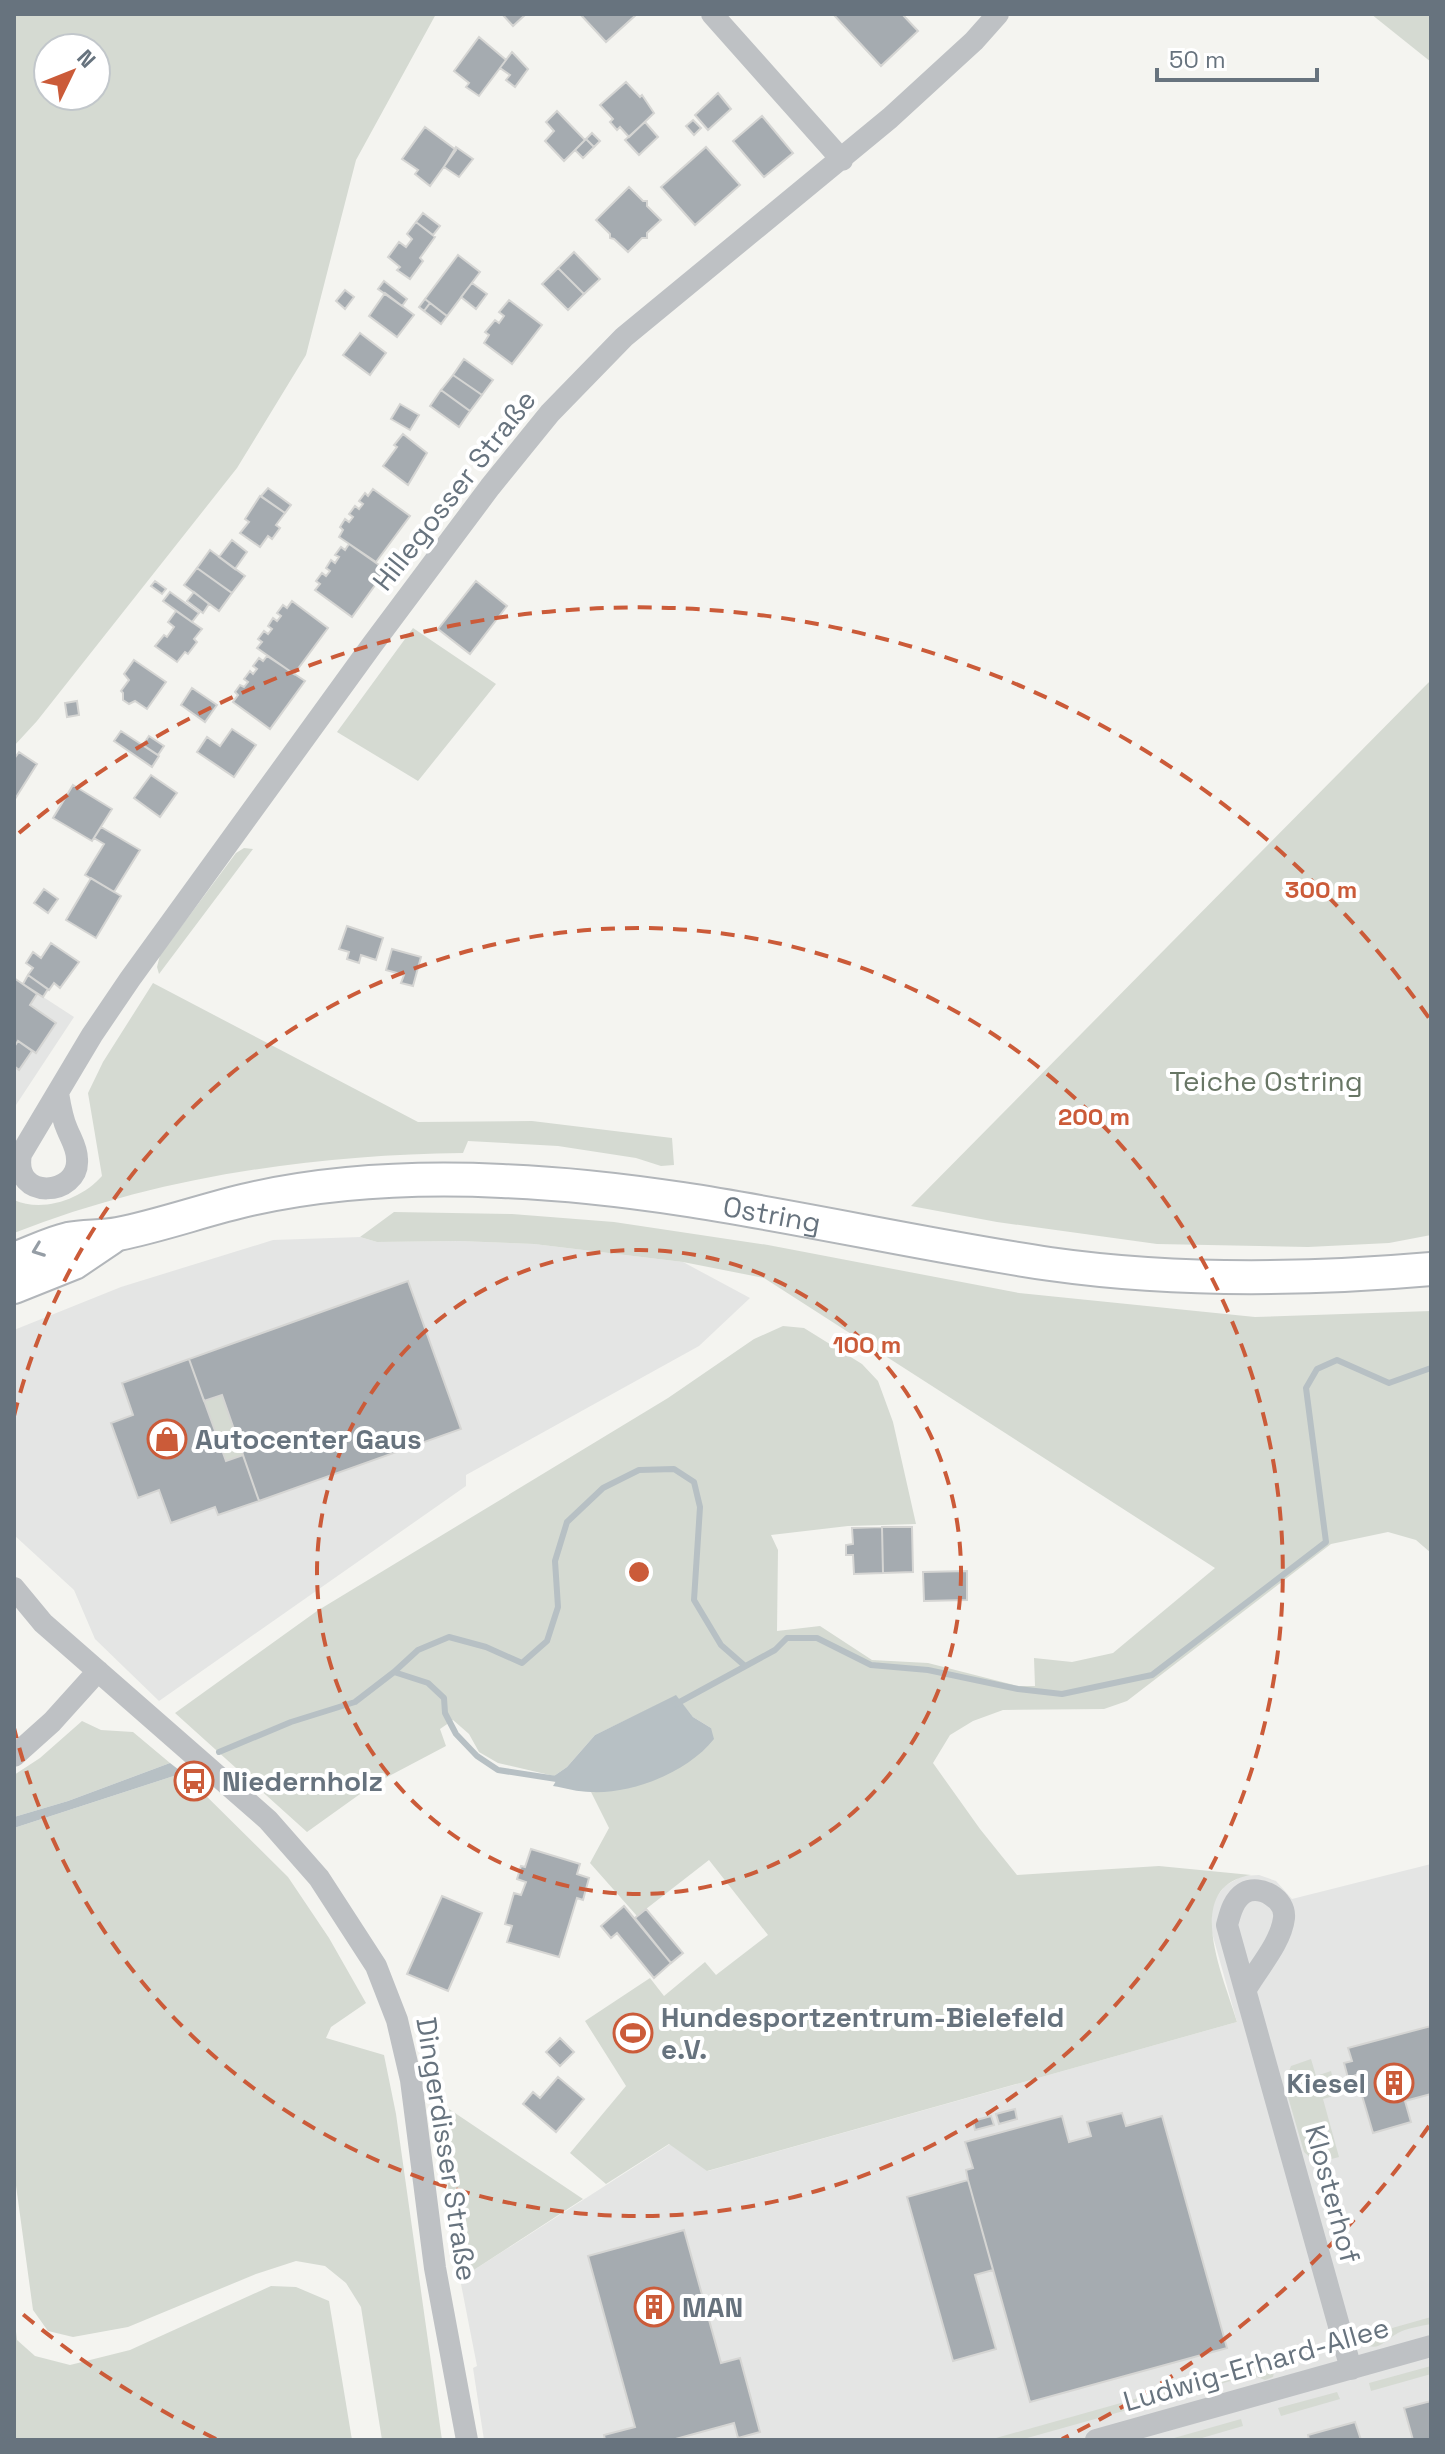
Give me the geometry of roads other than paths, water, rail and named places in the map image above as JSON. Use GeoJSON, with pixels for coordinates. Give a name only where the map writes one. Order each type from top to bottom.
{"type":"FeatureCollection","features":[{"type":"Feature","properties":{"kind":"main road","name":"Ostring"},"geometry":{"type":"LineString","coordinates":[[14,1259],[67,1239],[117,1234],[249,1199],[296,1190],[421,1180],[577,1185],[653,1194],[1050,1263],[1126,1273],[1281,1278],[1431,1269]]}},
{"type":"Feature","properties":{"kind":"main road","name":"Ostring"},"geometry":{"type":"LineString","coordinates":[[14,1287],[74,1263],[117,1234]]}},
{"type":"Feature","properties":{"kind":"street"},"geometry":{"type":"LineString","coordinates":[[712,14],[842,160]]}},
{"type":"Feature","properties":{"kind":"street","name":"Hillegosser Straße"},"geometry":{"type":"LineString","coordinates":[[58,1093],[130,979],[381,633],[490,487],[570,390],[624,337],[842,160],[965,49],[998,14]]}},
{"type":"Feature","properties":{"kind":"street","name":"Dingerdisser Straße"},"geometry":{"type":"LineString","coordinates":[[14,1588],[43,1623],[268,1820],[319,1878],[376,1966],[390,1997],[407,2059],[435,2268],[467,2440]]}},
{"type":"Feature","properties":{"kind":"street","name":"Dingerdisser Straße"},"geometry":{"type":"LineString","coordinates":[[14,1606],[43,1623]]}},
{"type":"Feature","properties":{"kind":"street"},"geometry":{"type":"LineString","coordinates":[[14,1756],[52,1722],[98,1671]]}},
{"type":"Feature","properties":{"kind":"street","name":"Klosterhof"},"geometry":{"type":"LineString","coordinates":[[1246,1989],[1351,2369]]}},
{"type":"Feature","properties":{"kind":"street","name":"Ludwig-Erhard-Allee"},"geometry":{"type":"LineString","coordinates":[[1096,2440],[1431,2346]]}},
{"type":"Feature","properties":{"kind":"waterway"},"geometry":{"type":"LineString","coordinates":[[676,1704],[775,1650],[787,1638],[817,1638],[871,1665],[928,1670],[1018,1689],[1062,1694],[1152,1675],[1326,1542],[1306,1388],[1317,1369],[1337,1360],[1389,1383],[1431,1368]]}},
{"type":"Feature","properties":{"kind":"waterway"},"geometry":{"type":"LineString","coordinates":[[394,1672],[418,1650],[449,1637],[486,1647],[522,1663],[547,1641],[558,1607],[555,1561],[567,1522],[603,1488],[639,1470],[674,1469],[694,1482],[700,1507],[694,1600],[721,1645],[745,1666]]}},
{"type":"Feature","properties":{"kind":"waterway"},"geometry":{"type":"LineString","coordinates":[[219,1752],[291,1722],[355,1702],[394,1672],[428,1683],[444,1698],[445,1713],[456,1734],[477,1756],[498,1770],[563,1780]]}},
{"type":"Feature","properties":{"kind":"place","name":"Autocenter Gaus"},"geometry":{"type":"Point","coordinates":[167,1439]}},
{"type":"Feature","properties":{"kind":"place","name":"Niedernholz"},"geometry":{"type":"Point","coordinates":[194,1781]}},
{"type":"Feature","properties":{"kind":"place","name":"Hundesportzentrum-Bielefeld e.V."},"geometry":{"type":"Point","coordinates":[633,2033]}},
{"type":"Feature","properties":{"kind":"place","name":"Kiesel"},"geometry":{"type":"Point","coordinates":[1394,2083]}},
{"type":"Feature","properties":{"kind":"place","name":"MAN"},"geometry":{"type":"Point","coordinates":[654,2307]}},
{"type":"Feature","properties":{"kind":"park label","name":"Teiche Ostring"},"geometry":{"type":"Point","coordinates":[1266,1081]}}]}
